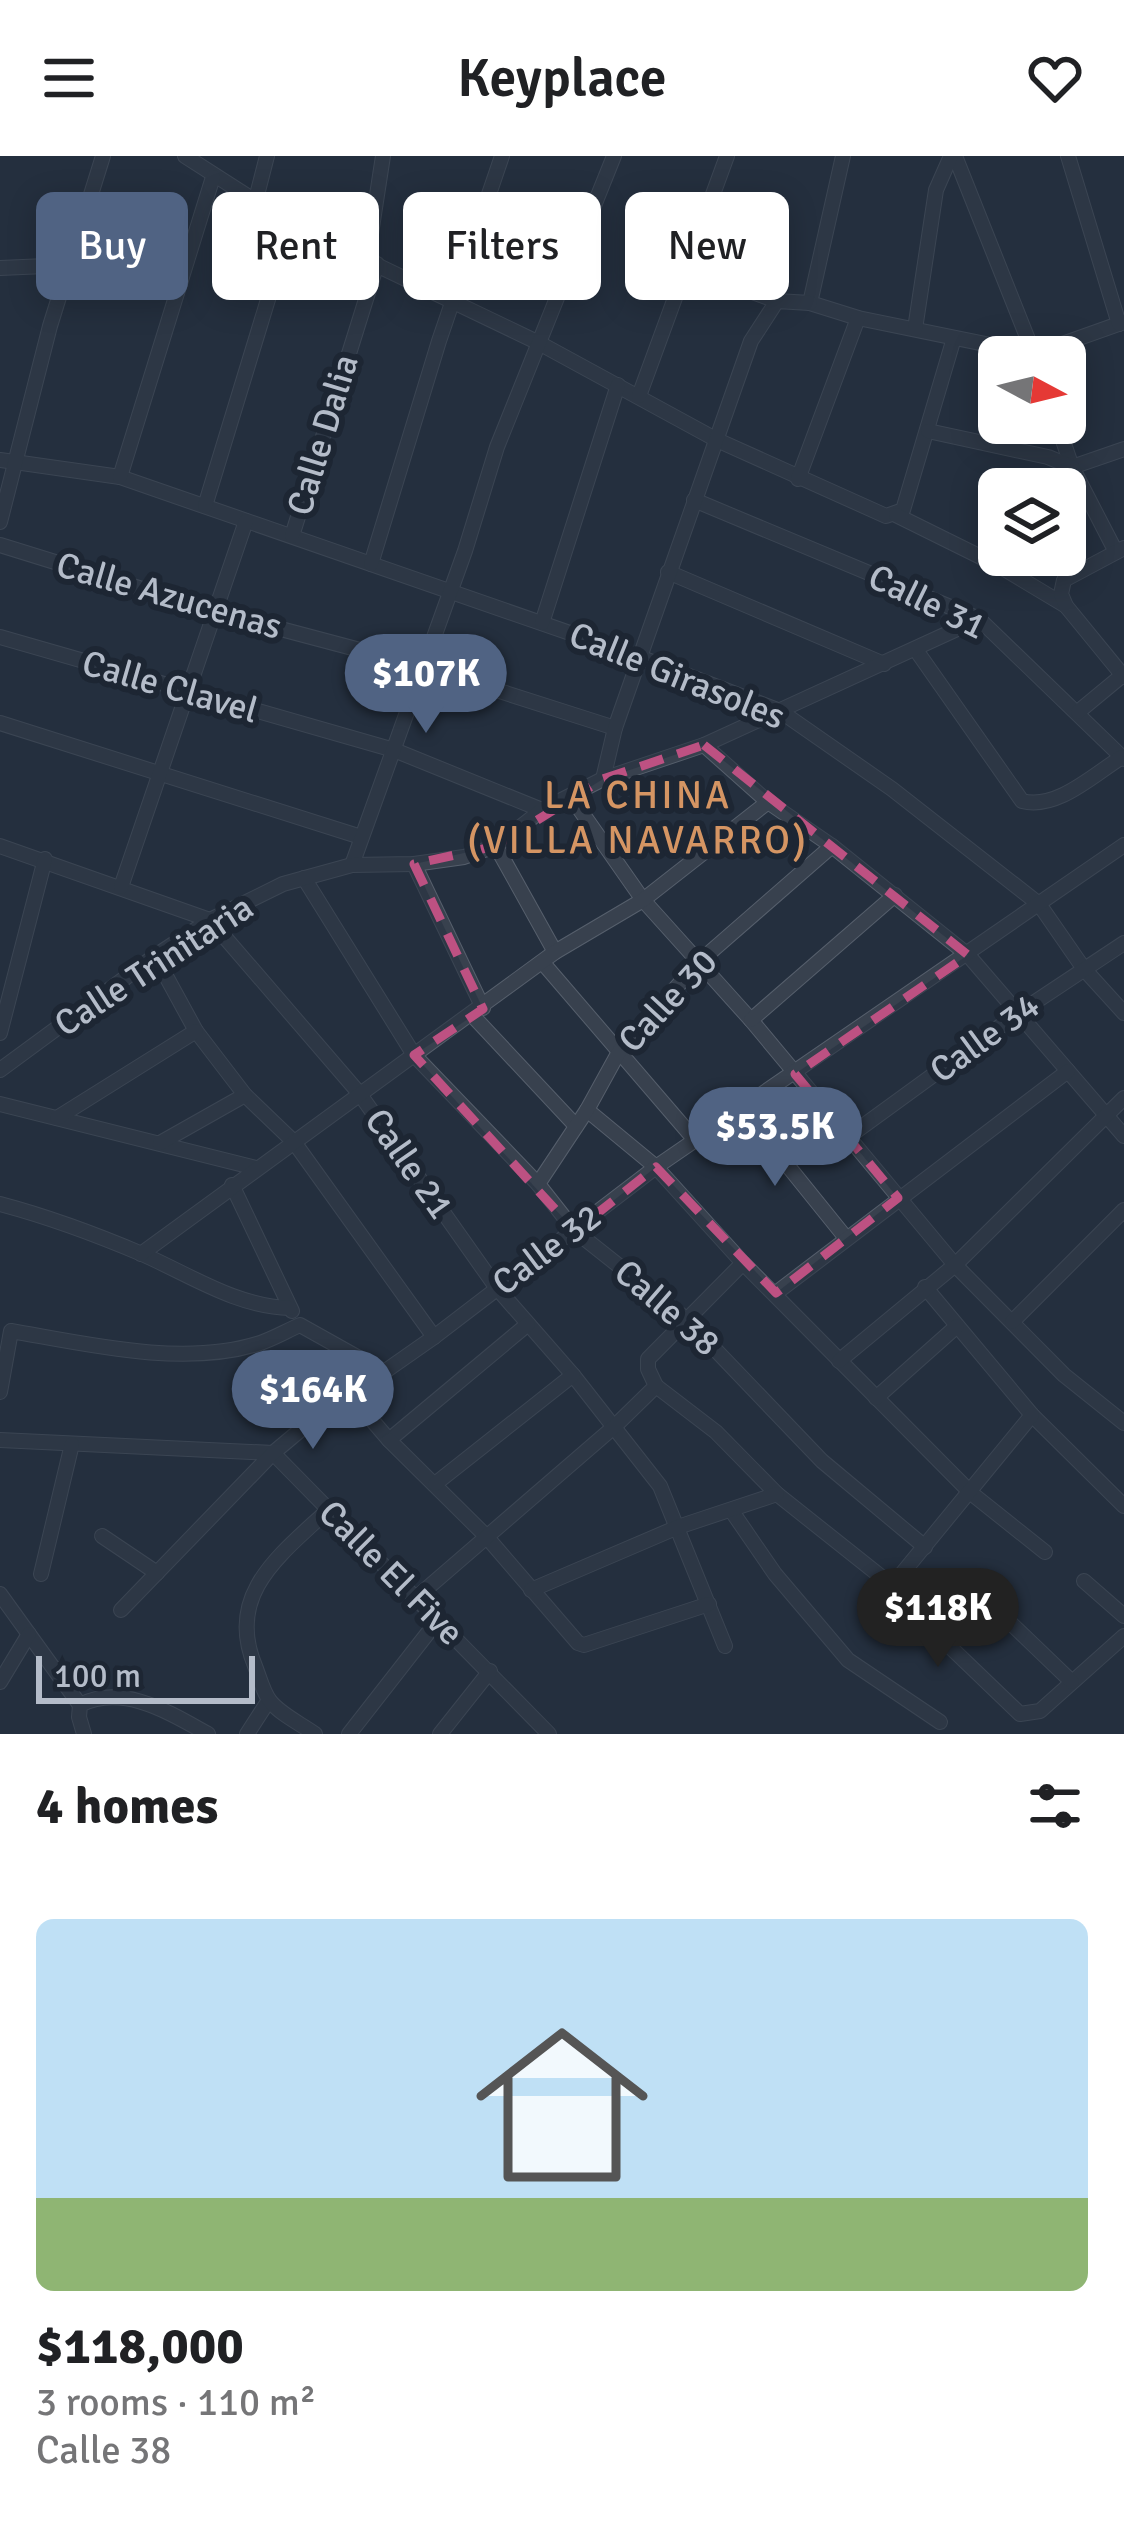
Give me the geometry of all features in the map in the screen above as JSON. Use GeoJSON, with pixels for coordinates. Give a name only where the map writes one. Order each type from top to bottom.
{"type":"FeatureCollection","features":[{"type":"Feature","properties":{"kind":"street"},"geometry":{"type":"LineString","coordinates":[[92,192],[104,156]]}},
{"type":"Feature","properties":{"kind":"street"},"geometry":{"type":"LineString","coordinates":[[185,156],[241,192]]}},
{"type":"Feature","properties":{"kind":"street"},"geometry":{"type":"LineString","coordinates":[[258,192],[267,156]]}},
{"type":"Feature","properties":{"kind":"street","name":"Calle Dalia"},"geometry":{"type":"LineString","coordinates":[[379,195],[383,156]]}},
{"type":"Feature","properties":{"kind":"street"},"geometry":{"type":"LineString","coordinates":[[371,564],[502,156]]}},
{"type":"Feature","properties":{"kind":"street"},"geometry":{"type":"LineString","coordinates":[[352,865],[451,591],[497,447],[614,156]]}},
{"type":"Feature","properties":{"kind":"street"},"geometry":{"type":"LineString","coordinates":[[714,192],[727,156]]}},
{"type":"Feature","properties":{"kind":"street"},"geometry":{"type":"LineString","coordinates":[[810,303],[843,156]]}},
{"type":"Feature","properties":{"kind":"street"},"geometry":{"type":"LineString","coordinates":[[915,329],[936,190],[953,156]]}},
{"type":"Feature","properties":{"kind":"street"},"geometry":{"type":"LineString","coordinates":[[953,156],[1027,336]]}},
{"type":"Feature","properties":{"kind":"street"},"geometry":{"type":"LineString","coordinates":[[1067,156],[1121,323],[1086,336]]}},
{"type":"Feature","properties":{"kind":"street"},"geometry":{"type":"LineString","coordinates":[[121,477],[213,177]]}},
{"type":"Feature","properties":{"kind":"street"},"geometry":{"type":"LineString","coordinates":[[0,268],[36,266]]}},
{"type":"Feature","properties":{"kind":"street"},"geometry":{"type":"LineString","coordinates":[[379,266],[539,343],[798,479],[978,550]]}},
{"type":"Feature","properties":{"kind":"street"},"geometry":{"type":"LineString","coordinates":[[0,522],[58,300]]}},
{"type":"Feature","properties":{"kind":"street"},"geometry":{"type":"LineString","coordinates":[[205,506],[267,300]]}},
{"type":"Feature","properties":{"kind":"street","name":"Calle Dalia"},"geometry":{"type":"LineString","coordinates":[[292,536],[361,300]]}},
{"type":"Feature","properties":{"kind":"street"},"geometry":{"type":"LineString","coordinates":[[640,396],[675,300]]}},
{"type":"Feature","properties":{"kind":"street"},"geometry":{"type":"LineString","coordinates":[[603,779],[615,728],[751,341],[778,301],[810,303],[978,343]]}},
{"type":"Feature","properties":{"kind":"street"},"geometry":{"type":"LineString","coordinates":[[798,479],[858,318]]}},
{"type":"Feature","properties":{"kind":"street"},"geometry":{"type":"LineString","coordinates":[[896,515],[903,510],[954,338]]}},
{"type":"Feature","properties":{"kind":"street"},"geometry":{"type":"LineString","coordinates":[[542,623],[618,385]]}},
{"type":"Feature","properties":{"kind":"street"},"geometry":{"type":"LineString","coordinates":[[928,431],[1072,467],[1124,448]]}},
{"type":"Feature","properties":{"kind":"street"},"geometry":{"type":"LineString","coordinates":[[1064,444],[1072,467],[1120,550],[1064,580],[1061,594],[1066,606]]}},
{"type":"Feature","properties":{"kind":"street","name":"Calle Girasoles"},"geometry":{"type":"LineString","coordinates":[[0,460],[121,477],[642,658],[780,711],[1039,904],[1084,969],[1124,1013]]}},
{"type":"Feature","properties":{"kind":"street","name":"Calle 31"},"geometry":{"type":"LineString","coordinates":[[694,500],[979,620],[1123,758]]}},
{"type":"Feature","properties":{"kind":"street"},"geometry":{"type":"LineString","coordinates":[[121,887],[246,520]]}},
{"type":"Feature","properties":{"kind":"street","name":"Calle Azucenas"},"geometry":{"type":"LineString","coordinates":[[0,545],[615,728]]}},
{"type":"Feature","properties":{"kind":"street"},"geometry":{"type":"LineString","coordinates":[[668,572],[884,664]]}},
{"type":"Feature","properties":{"kind":"street"},"geometry":{"type":"LineString","coordinates":[[1025,576],[1066,606],[1123,676],[1078,712]]}},
{"type":"Feature","properties":{"kind":"street","name":"Calle Trinitaria"},"geometry":{"type":"LineString","coordinates":[[0,1070],[210,920],[304,878],[352,865],[415,864],[464,857],[496,846],[542,811],[603,779],[704,745],[979,620]]}},
{"type":"Feature","properties":{"kind":"street","name":"Calle Clavel"},"geometry":{"type":"LineString","coordinates":[[0,637],[394,750],[542,811]]}},
{"type":"Feature","properties":{"kind":"street"},"geometry":{"type":"LineString","coordinates":[[916,650],[1022,801],[1036,804],[1060,796],[1123,758]]}},
{"type":"Feature","properties":{"kind":"street"},"geometry":{"type":"LineString","coordinates":[[0,723],[361,837]]}},
{"type":"Feature","properties":{"kind":"street"},"geometry":{"type":"LineString","coordinates":[[704,745],[768,802],[832,846],[968,955],[1124,1136]]}},
{"type":"Feature","properties":{"kind":"street"},"geometry":{"type":"LineString","coordinates":[[571,797],[643,900],[751,1020],[955,1265],[1064,1375],[1124,1423]]}},
{"type":"Feature","properties":{"kind":"street"},"geometry":{"type":"LineString","coordinates":[[141,1254],[549,957],[643,900],[768,802]]}},
{"type":"Feature","properties":{"kind":"street","name":"Calle 32"},"geometry":{"type":"LineString","coordinates":[[121,1610],[273,1453],[347,1390],[384,1372],[434,1337],[656,1167],[1124,845]]}},
{"type":"Feature","properties":{"kind":"street","name":"Calle 21"},"geometry":{"type":"LineString","coordinates":[[0,846],[210,920],[359,1093],[496,1287],[660,1486],[725,1646]]}},
{"type":"Feature","properties":{"kind":"street"},"geometry":{"type":"LineString","coordinates":[[496,846],[549,957],[694,1140]]}},
{"type":"Feature","properties":{"kind":"street","name":"Calle 30"},"geometry":{"type":"LineString","coordinates":[[538,1184],[620,1050],[699,962],[832,846]]}},
{"type":"Feature","properties":{"kind":"street"},"geometry":{"type":"LineString","coordinates":[[0,1033],[45,859]]}},
{"type":"Feature","properties":{"kind":"street"},"geometry":{"type":"LineString","coordinates":[[415,864],[478,1012],[576,1126]]}},
{"type":"Feature","properties":{"kind":"street","name":"Calle 38"},"geometry":{"type":"LineString","coordinates":[[304,878],[414,1055],[538,1184],[575,1231],[686,1319],[822,1461],[925,1547]]}},
{"type":"Feature","properties":{"kind":"street"},"geometry":{"type":"LineString","coordinates":[[751,1020],[895,895]]}},
{"type":"Feature","properties":{"kind":"street","name":"Calle 34"},"geometry":{"type":"LineString","coordinates":[[848,1137],[1124,943]]}},
{"type":"Feature","properties":{"kind":"street"},"geometry":{"type":"LineString","coordinates":[[155,956],[196,1031],[244,1095],[294,1142],[434,1337]]}},
{"type":"Feature","properties":{"kind":"street"},"geometry":{"type":"LineString","coordinates":[[57,1118],[196,1031]]}},
{"type":"Feature","properties":{"kind":"street"},"geometry":{"type":"LineString","coordinates":[[776,1293],[1068,1071]]}},
{"type":"Feature","properties":{"kind":"street"},"geometry":{"type":"LineString","coordinates":[[160,1143],[244,1095]]}},
{"type":"Feature","properties":{"kind":"street"},"geometry":{"type":"LineString","coordinates":[[839,1361],[955,1265],[1124,1097]]}},
{"type":"Feature","properties":{"kind":"street"},"geometry":{"type":"LineString","coordinates":[[0,1104],[256,1168]]}},
{"type":"Feature","properties":{"kind":"street"},"geometry":{"type":"LineString","coordinates":[[742,1109],[846,1238]]}},
{"type":"Feature","properties":{"kind":"street"},"geometry":{"type":"LineString","coordinates":[[586,1110],[656,1167],[743,1263],[971,1493],[1045,1552]]}},
{"type":"Feature","properties":{"kind":"street"},"geometry":{"type":"LineString","coordinates":[[232,1185],[300,1324],[384,1372]]}},
{"type":"Feature","properties":{"kind":"street"},"geometry":{"type":"LineString","coordinates":[[0,1204],[45,1216],[141,1254],[257,1307],[290,1307]]}},
{"type":"Feature","properties":{"kind":"street"},"geometry":{"type":"LineString","coordinates":[[1012,1322],[1124,1210]]}},
{"type":"Feature","properties":{"kind":"street"},"geometry":{"type":"LineString","coordinates":[[743,1263],[648,1359],[656,1386],[716,1432],[777,1494],[893,1587],[1020,1714],[1040,1712],[1124,1636]]}},
{"type":"Feature","properties":{"kind":"street"},"geometry":{"type":"LineString","coordinates":[[925,1287],[1032,1415],[1124,1506]]}},
{"type":"Feature","properties":{"kind":"street"},"geometry":{"type":"LineString","coordinates":[[0,1392],[6,1327],[109,1349],[208,1352],[256,1344],[300,1324]]}},
{"type":"Feature","properties":{"kind":"street"},"geometry":{"type":"LineString","coordinates":[[388,1439],[528,1324]]}},
{"type":"Feature","properties":{"kind":"street"},"geometry":{"type":"LineString","coordinates":[[876,1398],[957,1326]]}},
{"type":"Feature","properties":{"kind":"street"},"geometry":{"type":"LineString","coordinates":[[435,1484],[573,1375]]}},
{"type":"Feature","properties":{"kind":"street"},"geometry":{"type":"LineString","coordinates":[[416,1597],[656,1386]]}},
{"type":"Feature","properties":{"kind":"street"},"geometry":{"type":"LineString","coordinates":[[347,1390],[388,1439],[485,1534],[573,1640],[584,1645],[709,1604]]}},
{"type":"Feature","properties":{"kind":"street"},"geometry":{"type":"LineString","coordinates":[[893,1587],[1032,1415]]}},
{"type":"Feature","properties":{"kind":"street"},"geometry":{"type":"LineString","coordinates":[[0,1439],[273,1453]]}},
{"type":"Feature","properties":{"kind":"street"},"geometry":{"type":"LineString","coordinates":[[40,1574],[71,1444]]}},
{"type":"Feature","properties":{"kind":"street","name":"Calle El Five"},"geometry":{"type":"LineString","coordinates":[[273,1453],[549,1734]]}},
{"type":"Feature","properties":{"kind":"street"},"geometry":{"type":"LineString","coordinates":[[532,1591],[678,1527],[777,1494]]}},
{"type":"Feature","properties":{"kind":"street"},"geometry":{"type":"LineString","coordinates":[[315,1734],[269,1700],[244,1641],[247,1609],[256,1585],[273,1562],[328,1510]]}},
{"type":"Feature","properties":{"kind":"street"},"geometry":{"type":"LineString","coordinates":[[730,1510],[775,1574],[848,1660],[940,1723]]}},
{"type":"Feature","properties":{"kind":"street"},"geometry":{"type":"LineString","coordinates":[[102,1536],[157,1573]]}},
{"type":"Feature","properties":{"kind":"street"},"geometry":{"type":"LineString","coordinates":[[1084,1581],[1124,1616]]}},
{"type":"Feature","properties":{"kind":"street"},"geometry":{"type":"LineString","coordinates":[[972,1586],[1072,1682]]}},
{"type":"Feature","properties":{"kind":"street"},"geometry":{"type":"LineString","coordinates":[[0,1594],[80,1705],[84,1734]]}},
{"type":"Feature","properties":{"kind":"street"},"geometry":{"type":"LineString","coordinates":[[349,1734],[438,1620]]}},
{"type":"Feature","properties":{"kind":"street"},"geometry":{"type":"LineString","coordinates":[[0,1682],[28,1634]]}},
{"type":"Feature","properties":{"kind":"street"},"geometry":{"type":"LineString","coordinates":[[440,1734],[490,1671]]}},
{"type":"Feature","properties":{"kind":"street"},"geometry":{"type":"LineString","coordinates":[[80,1705],[91,1699],[133,1699],[208,1734]]}},
{"type":"Feature","properties":{"kind":"street"},"geometry":{"type":"LineString","coordinates":[[247,1734],[269,1700]]}},
{"type":"Feature","properties":{"kind":"highlighted area"},"geometry":{"type":"Polygon","coordinates":[[[704,745],[968,955],[795,1074],[898,1198],[776,1293],[656,1167],[575,1231],[414,1055],[483,1009],[414,864],[496,846],[603,779],[704,745]]]}},
{"type":"Feature","properties":{"kind":"district","name":"LA CHINA (VILLA NAVARRO)"},"geometry":{"type":"Point","coordinates":[638,818]}}]}
